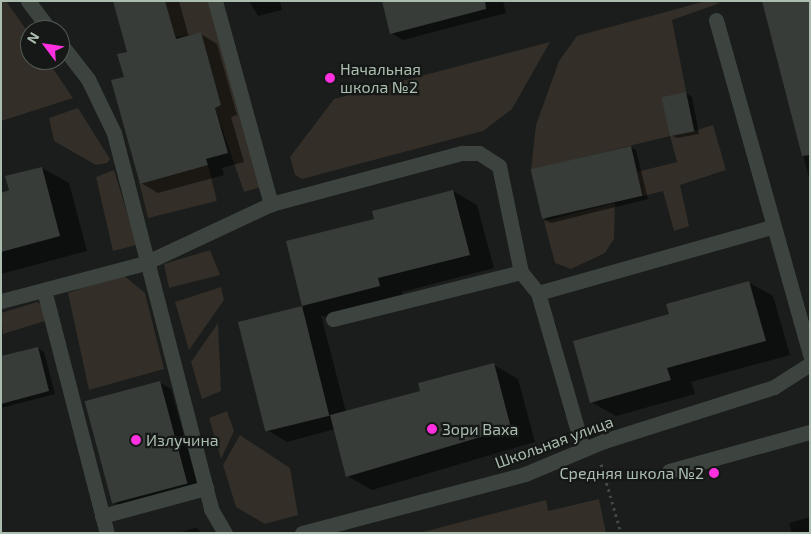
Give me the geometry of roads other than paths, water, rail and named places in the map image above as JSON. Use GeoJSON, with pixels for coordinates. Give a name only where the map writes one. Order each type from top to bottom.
{"type":"FeatureCollection","features":[{"type":"Feature","properties":{"kind":"street"},"geometry":{"type":"LineString","coordinates":[[28,1],[42,20]]}},
{"type":"Feature","properties":{"kind":"street"},"geometry":{"type":"LineString","coordinates":[[215,1],[271,204]]}},
{"type":"Feature","properties":{"kind":"street"},"geometry":{"type":"LineString","coordinates":[[716,20],[810,355]]}},
{"type":"Feature","properties":{"kind":"street"},"geometry":{"type":"LineString","coordinates":[[70,56],[88,79],[114,133],[145,262],[206,488],[225,533]]}},
{"type":"Feature","properties":{"kind":"street"},"geometry":{"type":"LineString","coordinates":[[1,301],[145,262],[271,204],[479,152],[498,166],[521,272],[538,292],[589,447]]}},
{"type":"Feature","properties":{"kind":"street"},"geometry":{"type":"LineString","coordinates":[[538,292],[774,226]]}},
{"type":"Feature","properties":{"kind":"street"},"geometry":{"type":"LineString","coordinates":[[333,319],[521,272]]}},
{"type":"Feature","properties":{"kind":"street"},"geometry":{"type":"LineString","coordinates":[[44,290],[107,533]]}},
{"type":"Feature","properties":{"kind":"street","name":"Школьная улица"},"geometry":{"type":"LineString","coordinates":[[302,533],[525,474],[589,447],[774,387],[810,364]]}},
{"type":"Feature","properties":{"kind":"street"},"geometry":{"type":"LineString","coordinates":[[669,471],[810,432]]}},
{"type":"Feature","properties":{"kind":"street"},"geometry":{"type":"LineString","coordinates":[[102,516],[206,488]]}},
{"type":"Feature","properties":{"kind":"place","name":"Начальная школа №2"},"geometry":{"type":"Point","coordinates":[330,78]}},
{"type":"Feature","properties":{"kind":"place","name":"Зори Ваха"},"geometry":{"type":"Point","coordinates":[432,429]}},
{"type":"Feature","properties":{"kind":"place","name":"Излучина"},"geometry":{"type":"Point","coordinates":[136,440]}},
{"type":"Feature","properties":{"kind":"place","name":"Средняя школа №2"},"geometry":{"type":"Point","coordinates":[714,473]}}]}
